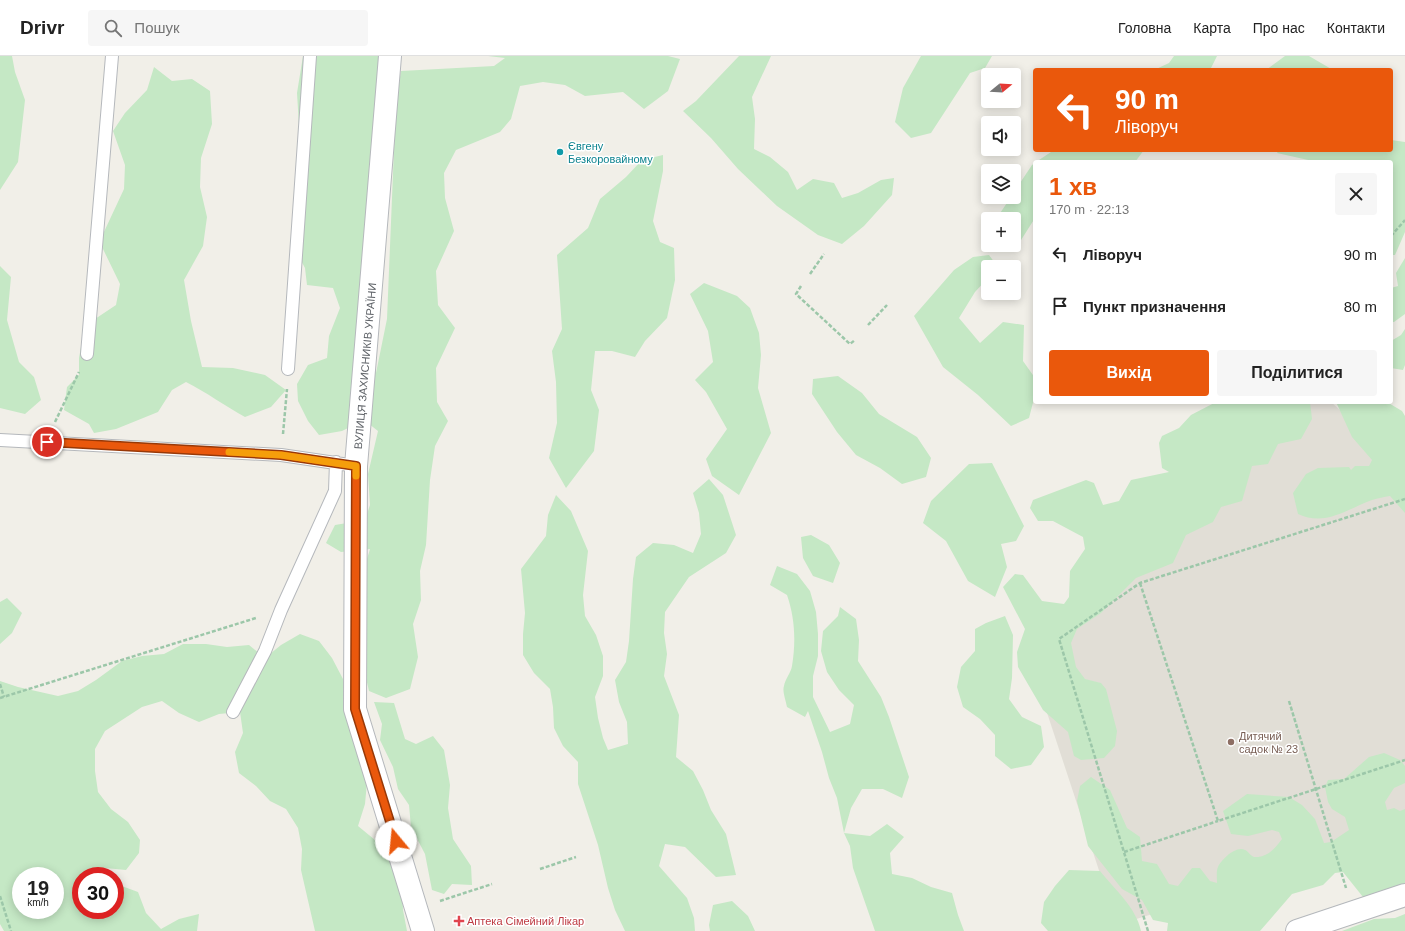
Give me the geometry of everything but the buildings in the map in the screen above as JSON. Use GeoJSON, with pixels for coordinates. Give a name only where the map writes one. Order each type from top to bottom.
{"type":"FeatureCollection","features":[{"type":"Feature","properties":{"kind":"street","name":"ВУЛИЦЯ ЗАХИСНИКІВ УКРАЇНИ"},"geometry":{"type":"LineString","coordinates":[[390,56],[346,464],[355,709],[423,931]]}},
{"type":"Feature","properties":{"kind":"street"},"geometry":{"type":"LineString","coordinates":[[1297,931],[1405,895]]}},
{"type":"Feature","properties":{"kind":"lane"},"geometry":{"type":"LineString","coordinates":[[87,354],[112,56]]}},
{"type":"Feature","properties":{"kind":"lane"},"geometry":{"type":"LineString","coordinates":[[288,369],[310,56]]}},
{"type":"Feature","properties":{"kind":"lane"},"geometry":{"type":"LineString","coordinates":[[0,440],[281,455],[346,464],[335,492],[281,610],[265,651],[233,712]]}},
{"type":"Feature","properties":{"kind":"path"},"geometry":{"type":"LineString","coordinates":[[1393,234],[1405,220]]}},
{"type":"Feature","properties":{"kind":"path"},"geometry":{"type":"LineString","coordinates":[[810,274],[824,254]]}},
{"type":"Feature","properties":{"kind":"path"},"geometry":{"type":"LineString","coordinates":[[801,286],[796,294],[850,344],[855,340]]}},
{"type":"Feature","properties":{"kind":"path"},"geometry":{"type":"LineString","coordinates":[[868,325],[887,305]]}},
{"type":"Feature","properties":{"kind":"path"},"geometry":{"type":"LineString","coordinates":[[55,423],[87,354]]}},
{"type":"Feature","properties":{"kind":"path"},"geometry":{"type":"LineString","coordinates":[[283,437],[288,369]]}},
{"type":"Feature","properties":{"kind":"path"},"geometry":{"type":"LineString","coordinates":[[1148,931],[1059,639],[1140,583],[1405,499]]}},
{"type":"Feature","properties":{"kind":"path"},"geometry":{"type":"LineString","coordinates":[[1140,583],[1218,821]]}},
{"type":"Feature","properties":{"kind":"path"},"geometry":{"type":"LineString","coordinates":[[0,698],[281,610]]}},
{"type":"Feature","properties":{"kind":"path"},"geometry":{"type":"LineString","coordinates":[[0,684],[4,697]]}},
{"type":"Feature","properties":{"kind":"path"},"geometry":{"type":"LineString","coordinates":[[1289,701],[1353,912]]}},
{"type":"Feature","properties":{"kind":"path"},"geometry":{"type":"LineString","coordinates":[[1124,852],[1405,760]]}},
{"type":"Feature","properties":{"kind":"path"},"geometry":{"type":"LineString","coordinates":[[540,869],[576,857]]}},
{"type":"Feature","properties":{"kind":"path"},"geometry":{"type":"LineString","coordinates":[[416,908],[492,884]]}},
{"type":"Feature","properties":{"kind":"path"},"geometry":{"type":"LineString","coordinates":[[0,896],[11,931]]}},
{"type":"Feature","properties":{"kind":"shaded area","name":"Дитячий садок № 23"},"geometry":{"type":"Polygon","coordinates":[[[1297,404],[1333,404],[1405,468],[1405,836],[1117,925],[1026,649],[1297,404]]]}},
{"type":"Feature","properties":{"kind":"green space"},"geometry":{"type":"Polygon","coordinates":[[[0,56],[12,56],[15,72],[25,100],[18,162],[0,190],[0,56]]]}},
{"type":"Feature","properties":{"kind":"green space"},"geometry":{"type":"Polygon","coordinates":[[[303,56],[388,56],[374,326],[376,373],[387,319],[396,101],[401,71],[494,66],[505,58],[488,56],[668,56],[680,59],[668,91],[644,109],[623,92],[585,96],[565,85],[543,82],[520,86],[511,119],[500,132],[456,150],[444,173],[445,198],[454,231],[436,271],[438,305],[455,328],[436,368],[437,402],[448,421],[435,446],[430,480],[426,545],[420,571],[421,600],[413,624],[418,657],[410,689],[386,698],[369,691],[360,652],[360,582],[370,549],[341,552],[326,543],[335,525],[365,520],[370,505],[368,474],[378,431],[364,420],[342,431],[319,435],[308,421],[298,401],[297,384],[308,365],[327,358],[329,336],[340,308],[333,288],[307,285],[305,268],[296,251],[299,126],[297,93],[303,56]]]}},
{"type":"Feature","properties":{"kind":"green space"},"geometry":{"type":"Polygon","coordinates":[[[739,56],[771,56],[752,97],[755,119],[754,149],[770,157],[788,172],[797,190],[813,179],[834,183],[842,198],[858,193],[881,180],[894,178],[892,195],[864,226],[842,244],[818,235],[777,206],[738,169],[711,138],[683,111],[696,101],[739,56]]]}},
{"type":"Feature","properties":{"kind":"green space"},"geometry":{"type":"Polygon","coordinates":[[[921,56],[992,56],[985,68],[981,68],[981,69],[970,73],[931,133],[911,138],[895,122],[903,88],[921,56]]]}},
{"type":"Feature","properties":{"kind":"green space"},"geometry":{"type":"Polygon","coordinates":[[[1174,56],[1217,56],[1211,68],[1158,68],[1169,63],[1174,56]]]}},
{"type":"Feature","properties":{"kind":"green space"},"geometry":{"type":"Polygon","coordinates":[[[1285,56],[1309,56],[1330,68],[1269,68],[1285,56]]]}},
{"type":"Feature","properties":{"kind":"green space"},"geometry":{"type":"Polygon","coordinates":[[[154,67],[172,81],[192,79],[210,91],[212,124],[201,158],[200,187],[207,217],[203,246],[184,280],[191,321],[202,367],[233,368],[265,375],[286,390],[271,407],[245,417],[186,382],[172,390],[158,412],[116,429],[94,433],[89,424],[64,410],[67,387],[79,375],[79,358],[83,336],[95,319],[116,305],[120,284],[103,249],[103,234],[124,189],[125,165],[113,131],[125,113],[147,90],[154,67]]]}},
{"type":"Feature","properties":{"kind":"green space"},"geometry":{"type":"Polygon","coordinates":[[[1393,140],[1405,142],[1405,232],[1395,255],[1393,255],[1393,160],[1308,160],[1277,153],[1393,152],[1393,140]]]}},
{"type":"Feature","properties":{"kind":"green space"},"geometry":{"type":"Polygon","coordinates":[[[1051,152],[1142,152],[1136,160],[1039,160],[1051,152]]]}},
{"type":"Feature","properties":{"kind":"green space"},"geometry":{"type":"Polygon","coordinates":[[[663,155],[663,171],[653,221],[660,242],[674,248],[675,280],[667,318],[645,341],[635,357],[612,351],[595,351],[591,390],[599,410],[594,451],[566,488],[549,458],[557,423],[556,382],[552,351],[562,329],[557,255],[588,228],[600,199],[626,177],[642,160],[663,155]]]}},
{"type":"Feature","properties":{"kind":"green space"},"geometry":{"type":"Polygon","coordinates":[[[1033,164],[1033,221],[1021,240],[1021,212],[1001,212],[1006,204],[1021,204],[1021,182],[1033,164]]]}},
{"type":"Feature","properties":{"kind":"green space"},"geometry":{"type":"Polygon","coordinates":[[[989,255],[993,260],[981,260],[981,286],[975,292],[959,318],[980,343],[1003,322],[1024,325],[1023,361],[1033,375],[1033,403],[1029,418],[1011,426],[978,395],[943,367],[914,316],[954,270],[973,257],[989,255]]]}},
{"type":"Feature","properties":{"kind":"green space"},"geometry":{"type":"Polygon","coordinates":[[[1405,258],[1405,314],[1393,322],[1393,287],[1398,286],[1396,273],[1405,258]]]}},
{"type":"Feature","properties":{"kind":"green space"},"geometry":{"type":"Polygon","coordinates":[[[0,266],[11,277],[7,320],[19,362],[34,377],[41,400],[25,414],[0,408],[0,266]]]}},
{"type":"Feature","properties":{"kind":"green space"},"geometry":{"type":"Polygon","coordinates":[[[704,283],[737,296],[750,308],[759,333],[761,355],[758,388],[771,433],[739,495],[712,476],[706,459],[727,429],[706,392],[695,380],[713,362],[708,331],[690,294],[704,283]]]}},
{"type":"Feature","properties":{"kind":"green space"},"geometry":{"type":"Polygon","coordinates":[[[1405,329],[1405,365],[1403,370],[1393,368],[1393,340],[1401,335],[1405,329]]]}},
{"type":"Feature","properties":{"kind":"green space"},"geometry":{"type":"Polygon","coordinates":[[[838,376],[862,393],[879,414],[917,437],[931,458],[926,477],[902,484],[880,468],[856,455],[837,432],[812,394],[813,379],[838,376]]]}},
{"type":"Feature","properties":{"kind":"green space"},"geometry":{"type":"Polygon","coordinates":[[[1212,404],[1310,404],[1312,419],[1301,439],[1278,444],[1268,464],[1252,466],[1242,501],[1221,507],[1213,522],[1186,535],[1173,563],[1136,578],[1101,613],[1077,629],[1071,643],[1076,667],[1085,679],[1101,683],[1106,689],[1117,731],[1115,746],[1104,758],[1081,760],[1074,756],[1068,732],[1043,710],[1018,667],[1017,652],[1025,629],[1003,587],[1015,574],[1023,575],[1042,601],[1064,604],[1069,597],[1070,571],[1085,549],[1083,537],[1053,521],[1038,521],[1030,508],[1033,500],[1086,480],[1094,483],[1103,505],[1119,501],[1131,480],[1169,472],[1162,468],[1159,443],[1162,436],[1179,428],[1191,415],[1212,404]]]}},
{"type":"Feature","properties":{"kind":"green space"},"geometry":{"type":"Polygon","coordinates":[[[1337,404],[1390,404],[1402,411],[1405,416],[1405,513],[1390,496],[1372,500],[1327,518],[1308,518],[1298,514],[1293,493],[1306,474],[1318,468],[1349,467],[1351,470],[1355,466],[1369,466],[1372,460],[1352,437],[1337,404]]]}},
{"type":"Feature","properties":{"kind":"green space"},"geometry":{"type":"Polygon","coordinates":[[[992,463],[1024,526],[1016,541],[1001,544],[1007,567],[995,597],[968,581],[946,541],[923,523],[931,501],[969,464],[992,463]]]}},
{"type":"Feature","properties":{"kind":"green space"},"geometry":{"type":"Polygon","coordinates":[[[709,479],[723,495],[736,535],[726,553],[689,577],[665,612],[664,633],[667,654],[664,676],[679,715],[676,757],[693,771],[711,810],[726,834],[736,875],[716,877],[685,847],[665,844],[659,866],[687,898],[694,918],[695,931],[625,931],[615,910],[608,888],[598,845],[578,784],[578,762],[563,746],[554,728],[550,689],[534,673],[523,655],[525,613],[521,569],[546,536],[548,515],[556,495],[571,511],[588,551],[583,595],[585,616],[596,635],[603,656],[603,676],[595,697],[603,738],[608,750],[628,744],[627,722],[619,702],[615,680],[626,662],[636,557],[653,543],[674,545],[693,553],[701,534],[699,513],[693,493],[709,479]]]}},
{"type":"Feature","properties":{"kind":"green space"},"geometry":{"type":"Polygon","coordinates":[[[811,535],[829,545],[840,563],[833,583],[813,576],[803,558],[801,537],[811,535]]]}},
{"type":"Feature","properties":{"kind":"green space"},"geometry":{"type":"Polygon","coordinates":[[[777,566],[797,574],[810,591],[816,612],[818,634],[818,656],[813,676],[813,697],[830,732],[850,724],[854,705],[839,690],[827,672],[821,651],[823,631],[838,616],[840,607],[856,619],[859,640],[858,661],[881,697],[909,777],[902,798],[883,789],[862,789],[851,808],[844,833],[837,798],[829,778],[808,711],[805,717],[787,707],[784,688],[792,666],[794,630],[792,612],[787,595],[770,585],[777,566]]]}},
{"type":"Feature","properties":{"kind":"green space"},"geometry":{"type":"Polygon","coordinates":[[[7,598],[22,613],[12,633],[0,644],[0,602],[7,598]]]}},
{"type":"Feature","properties":{"kind":"green space"},"geometry":{"type":"Polygon","coordinates":[[[1005,616],[1013,635],[1012,678],[1009,699],[1022,717],[1041,726],[1044,747],[1031,765],[1011,769],[995,756],[995,735],[980,719],[963,707],[957,687],[961,667],[975,651],[975,629],[1005,616]]]}},
{"type":"Feature","properties":{"kind":"green space"},"geometry":{"type":"Polygon","coordinates":[[[300,634],[319,641],[332,658],[343,679],[367,782],[365,804],[358,826],[386,849],[399,866],[403,910],[407,931],[315,931],[301,870],[302,849],[298,828],[286,809],[270,801],[256,786],[239,773],[235,752],[243,733],[240,712],[219,714],[199,722],[179,713],[162,701],[142,707],[105,731],[95,749],[95,771],[98,792],[111,809],[128,822],[140,840],[139,853],[126,870],[124,870],[124,867],[72,867],[72,919],[124,919],[124,887],[138,892],[146,913],[161,929],[179,919],[199,914],[197,931],[4,931],[0,924],[0,681],[18,687],[58,696],[78,691],[122,661],[142,656],[164,654],[183,644],[206,644],[227,647],[249,645],[265,658],[281,645],[300,634]]]}},
{"type":"Feature","properties":{"kind":"green space"},"geometry":{"type":"Polygon","coordinates":[[[374,702],[394,703],[405,739],[416,744],[433,736],[444,750],[450,785],[448,808],[453,839],[471,866],[472,885],[452,884],[444,894],[432,890],[425,854],[411,827],[409,805],[398,789],[393,767],[380,740],[382,724],[374,702]]]}},
{"type":"Feature","properties":{"kind":"green space"},"geometry":{"type":"Polygon","coordinates":[[[1384,753],[1400,760],[1405,766],[1405,783],[1394,788],[1385,802],[1387,810],[1394,808],[1400,811],[1405,809],[1405,902],[1393,906],[1363,897],[1343,872],[1335,873],[1323,885],[1292,894],[1260,931],[1167,931],[1168,923],[1153,920],[1142,900],[1122,889],[1088,846],[1077,801],[1080,786],[1091,777],[1110,790],[1127,828],[1140,837],[1142,861],[1157,864],[1169,884],[1178,886],[1192,868],[1200,868],[1210,881],[1217,883],[1218,867],[1233,851],[1241,849],[1247,851],[1253,857],[1258,857],[1266,855],[1272,851],[1282,839],[1279,832],[1272,830],[1248,836],[1231,834],[1223,811],[1247,794],[1289,797],[1302,805],[1315,819],[1324,843],[1331,842],[1349,830],[1345,817],[1332,809],[1328,802],[1325,787],[1328,780],[1344,779],[1369,757],[1384,753]]]}},
{"type":"Feature","properties":{"kind":"green space"},"geometry":{"type":"Polygon","coordinates":[[[887,824],[904,837],[890,853],[892,874],[912,878],[931,887],[952,893],[964,931],[875,931],[853,868],[850,846],[844,833],[870,836],[887,824]]]}},
{"type":"Feature","properties":{"kind":"green space"},"geometry":{"type":"Polygon","coordinates":[[[1069,870],[1100,871],[1130,906],[1135,914],[1141,931],[1048,931],[1041,923],[1044,902],[1069,870]]]}},
{"type":"Feature","properties":{"kind":"green space"},"geometry":{"type":"Polygon","coordinates":[[[732,901],[748,916],[755,931],[710,931],[709,925],[713,905],[732,901]]]}},
{"type":"Feature","properties":{"kind":"green space"},"geometry":{"type":"Polygon","coordinates":[[[1405,914],[1405,931],[1342,931],[1374,919],[1395,918],[1405,914]]]}},
{"type":"Feature","properties":{"kind":"slow traffic"},"geometry":{"type":"LineString","coordinates":[[229,452],[281,455],[336,462],[356,466],[356,476]]}},
{"type":"Feature","properties":{"kind":"place","name":"Євгену Безкоровайному"},"geometry":{"type":"Point","coordinates":[560,152]}},
{"type":"Feature","properties":{"kind":"place","name":"Дитячий садок № 23"},"geometry":{"type":"Point","coordinates":[1231,742]}},
{"type":"Feature","properties":{"kind":"place","name":"Аптека Сімейний Лікар"},"geometry":{"type":"Point","coordinates":[459,921]}},
{"type":"Feature","properties":{"kind":"route"},"geometry":{"type":"LineString","coordinates":[[47,442],[281,455],[356,466],[355,709],[396,841]]}}]}
